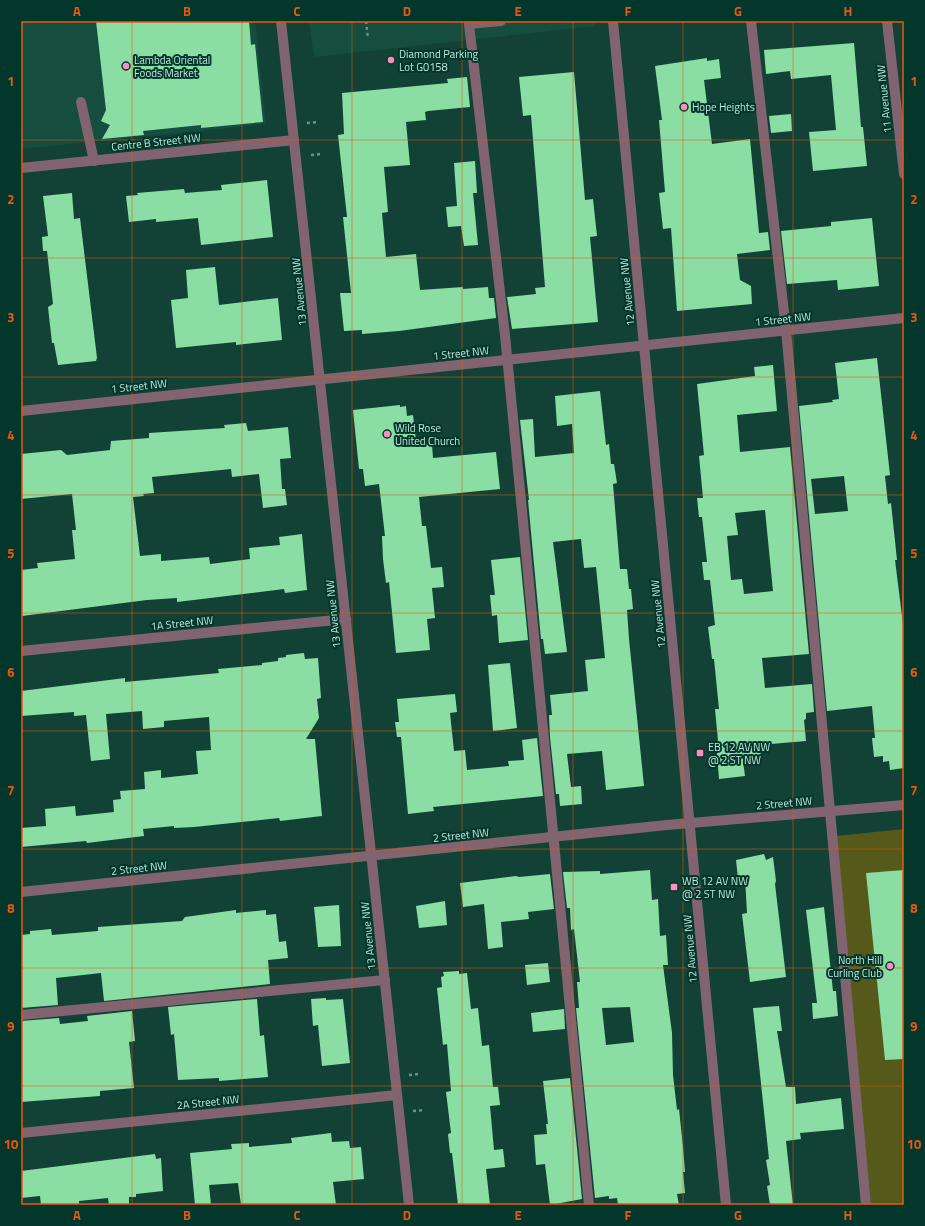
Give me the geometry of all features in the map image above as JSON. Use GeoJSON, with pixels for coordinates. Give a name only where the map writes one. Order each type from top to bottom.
{"type":"FeatureCollection","features":[{"type":"Feature","properties":{"kind":"street","name":"13 Avenue NW"},"geometry":{"type":"LineString","coordinates":[[281,21],[409,1205]]}},
{"type":"Feature","properties":{"kind":"street"},"geometry":{"type":"LineString","coordinates":[[501,21],[469,24],[506,360],[589,1205]]}},
{"type":"Feature","properties":{"kind":"street","name":"12 Avenue NW"},"geometry":{"type":"LineString","coordinates":[[612,21],[726,1205]]}},
{"type":"Feature","properties":{"kind":"street"},"geometry":{"type":"LineString","coordinates":[[751,21],[786,330],[866,1205]]}},
{"type":"Feature","properties":{"kind":"street","name":"11 Avenue NW"},"geometry":{"type":"LineString","coordinates":[[887,21],[904,174]]}},
{"type":"Feature","properties":{"kind":"street"},"geometry":{"type":"LineString","coordinates":[[81,102],[94,161]]}},
{"type":"Feature","properties":{"kind":"street","name":"Centre B Street NW"},"geometry":{"type":"LineString","coordinates":[[21,168],[294,140]]}},
{"type":"Feature","properties":{"kind":"street","name":"1 Street NW"},"geometry":{"type":"LineString","coordinates":[[21,409],[904,318]]}},
{"type":"Feature","properties":{"kind":"street","name":"1A Street NW"},"geometry":{"type":"LineString","coordinates":[[21,651],[346,619]]}},
{"type":"Feature","properties":{"kind":"street","name":"2 Street NW"},"geometry":{"type":"LineString","coordinates":[[21,892],[690,823],[904,805]]}},
{"type":"Feature","properties":{"kind":"street"},"geometry":{"type":"LineString","coordinates":[[21,1015],[385,980]]}},
{"type":"Feature","properties":{"kind":"street","name":"2A Street NW"},"geometry":{"type":"LineString","coordinates":[[21,1133],[397,1095]]}},
{"type":"Feature","properties":{"kind":"path"},"geometry":{"type":"LineString","coordinates":[[366,21],[368,39]]}},
{"type":"Feature","properties":{"kind":"path"},"geometry":{"type":"LineString","coordinates":[[307,123],[318,122]]}},
{"type":"Feature","properties":{"kind":"path"},"geometry":{"type":"LineString","coordinates":[[311,155],[322,154]]}},
{"type":"Feature","properties":{"kind":"path"},"geometry":{"type":"LineString","coordinates":[[409,1075],[420,1074]]}},
{"type":"Feature","properties":{"kind":"path"},"geometry":{"type":"LineString","coordinates":[[413,1111],[424,1110]]}},
{"type":"Feature","properties":{"kind":"shaded area"},"geometry":{"type":"Polygon","coordinates":[[[21,21],[255,21],[266,124],[21,149],[21,21]]]}},
{"type":"Feature","properties":{"kind":"shaded area"},"geometry":{"type":"Polygon","coordinates":[[[309,21],[595,21],[595,26],[314,57],[309,21]]]}},
{"type":"Feature","properties":{"kind":"shaded area"},"geometry":{"type":"Polygon","coordinates":[[[904,829],[904,1205],[871,1205],[836,836],[904,829]]]}},
{"type":"Feature","properties":{"kind":"building"},"geometry":{"type":"Polygon","coordinates":[[[96,21],[249,21],[251,45],[255,44],[263,122],[201,128],[201,125],[143,131],[144,135],[102,139],[110,125],[101,121],[106,110],[96,21]]]}},
{"type":"Feature","properties":{"kind":"building"},"geometry":{"type":"Polygon","coordinates":[[[854,43],[861,127],[863,127],[867,166],[813,171],[809,132],[836,130],[831,75],[791,79],[790,71],[766,74],[764,50],[854,43]]]}},
{"type":"Feature","properties":{"kind":"building"},"geometry":{"type":"Polygon","coordinates":[[[707,58],[707,61],[719,59],[721,78],[704,80],[712,144],[750,139],[759,233],[768,232],[770,250],[737,254],[740,280],[751,286],[752,304],[677,311],[671,228],[663,229],[659,193],[665,192],[659,120],[662,120],[655,66],[707,58]]]}},
{"type":"Feature","properties":{"kind":"building"},"geometry":{"type":"Polygon","coordinates":[[[574,72],[585,200],[593,199],[597,236],[590,237],[598,322],[512,329],[507,297],[536,294],[535,288],[545,287],[531,115],[523,116],[519,77],[574,72]]]}},
{"type":"Feature","properties":{"kind":"building"},"geometry":{"type":"Polygon","coordinates":[[[467,77],[470,107],[428,111],[425,112],[426,120],[406,122],[410,165],[384,167],[388,212],[382,213],[386,257],[416,254],[420,290],[488,287],[489,298],[494,298],[496,318],[399,331],[362,334],[362,330],[344,331],[340,293],[351,293],[343,217],[347,217],[338,135],[344,134],[342,93],[448,83],[447,79],[467,77]]]}},
{"type":"Feature","properties":{"kind":"building"},"geometry":{"type":"Polygon","coordinates":[[[791,114],[792,131],[771,133],[769,116],[791,114]]]}},
{"type":"Feature","properties":{"kind":"building"},"geometry":{"type":"Polygon","coordinates":[[[475,161],[477,193],[473,193],[478,245],[464,246],[461,226],[448,227],[446,207],[457,206],[454,163],[475,161]]]}},
{"type":"Feature","properties":{"kind":"building"},"geometry":{"type":"Polygon","coordinates":[[[267,180],[273,237],[201,245],[198,218],[156,222],[156,219],[129,222],[126,196],[138,195],[137,193],[184,189],[185,193],[222,190],[221,185],[267,180]]]}},
{"type":"Feature","properties":{"kind":"building"},"geometry":{"type":"Polygon","coordinates":[[[72,193],[74,219],[80,218],[97,358],[96,361],[58,365],[54,343],[52,343],[48,307],[53,304],[47,251],[43,251],[42,237],[48,236],[43,196],[72,193]]]}},
{"type":"Feature","properties":{"kind":"building"},"geometry":{"type":"Polygon","coordinates":[[[872,218],[879,286],[838,290],[837,280],[787,284],[781,231],[831,226],[831,222],[872,218]]]}},
{"type":"Feature","properties":{"kind":"building"},"geometry":{"type":"Polygon","coordinates":[[[215,267],[219,305],[278,298],[282,340],[236,345],[236,342],[176,348],[171,300],[188,298],[186,270],[215,267]]]}},
{"type":"Feature","properties":{"kind":"building"},"geometry":{"type":"Polygon","coordinates":[[[877,358],[890,475],[885,476],[888,504],[891,503],[897,560],[895,560],[904,632],[904,768],[890,770],[889,761],[883,762],[883,756],[874,757],[872,738],[875,738],[872,706],[827,711],[799,406],[833,402],[832,400],[839,399],[835,363],[877,358]],[[844,476],[811,479],[815,514],[848,511],[844,476]]]}},
{"type":"Feature","properties":{"kind":"building"},"geometry":{"type":"Polygon","coordinates":[[[773,365],[777,411],[737,415],[740,452],[790,447],[809,654],[762,658],[765,688],[812,684],[814,712],[806,713],[806,719],[804,720],[806,741],[760,745],[761,760],[743,761],[745,776],[719,779],[715,709],[719,709],[714,659],[712,659],[708,627],[715,625],[710,580],[704,580],[702,562],[707,562],[702,517],[699,517],[697,498],[703,498],[699,456],[704,455],[697,384],[755,376],[754,367],[773,365]],[[765,510],[735,513],[738,535],[727,536],[731,580],[742,579],[744,594],[773,591],[765,510]]]}},
{"type":"Feature","properties":{"kind":"building"},"geometry":{"type":"Polygon","coordinates":[[[600,391],[606,445],[609,444],[611,464],[614,464],[617,483],[613,484],[620,569],[627,569],[629,589],[631,589],[633,609],[627,610],[644,786],[606,790],[602,751],[567,754],[571,787],[581,786],[582,804],[560,806],[559,794],[556,794],[550,737],[549,715],[552,715],[550,695],[588,691],[585,660],[605,658],[596,567],[584,568],[581,539],[553,542],[567,652],[545,654],[543,639],[541,639],[529,500],[520,420],[533,419],[535,457],[574,453],[572,424],[557,426],[555,396],[600,391]]]}},
{"type":"Feature","properties":{"kind":"building"},"geometry":{"type":"Polygon","coordinates":[[[400,405],[400,407],[406,406],[407,416],[413,415],[416,441],[432,445],[433,458],[496,452],[500,489],[419,497],[422,526],[426,526],[431,568],[442,567],[444,587],[432,588],[435,618],[427,619],[430,650],[396,653],[389,582],[386,583],[383,559],[382,536],[385,536],[379,484],[365,486],[363,469],[359,469],[353,410],[400,405]]]}},
{"type":"Feature","properties":{"kind":"building"},"geometry":{"type":"Polygon","coordinates":[[[246,423],[248,431],[288,427],[291,458],[280,459],[282,489],[285,489],[287,505],[263,508],[259,474],[232,477],[231,469],[152,477],[154,493],[133,497],[140,556],[161,554],[161,561],[209,557],[210,564],[250,559],[249,548],[280,545],[279,537],[302,534],[307,590],[285,593],[284,589],[177,602],[177,598],[147,600],[22,616],[21,570],[38,568],[37,563],[75,559],[72,530],[76,530],[72,494],[21,499],[21,454],[61,450],[67,455],[110,450],[111,441],[149,438],[149,433],[225,428],[224,425],[246,423]]]}},
{"type":"Feature","properties":{"kind":"building"},"geometry":{"type":"Polygon","coordinates":[[[520,557],[528,640],[499,643],[497,615],[492,616],[490,595],[495,595],[491,560],[520,557]]]}},
{"type":"Feature","properties":{"kind":"building"},"geometry":{"type":"Polygon","coordinates":[[[304,653],[305,659],[318,658],[321,698],[317,699],[319,718],[306,739],[315,739],[322,816],[280,821],[279,818],[194,827],[174,828],[174,826],[143,829],[144,836],[87,843],[86,841],[21,847],[21,828],[46,826],[45,809],[75,806],[76,816],[114,812],[113,800],[121,799],[120,791],[145,789],[144,772],[161,770],[161,778],[198,774],[196,751],[211,750],[209,717],[164,721],[164,727],[143,729],[142,711],[106,714],[110,759],[91,761],[86,715],[74,716],[74,712],[21,716],[21,691],[125,678],[125,682],[219,673],[218,669],[262,665],[262,663],[278,661],[278,658],[286,657],[286,655],[304,653]]]}},
{"type":"Feature","properties":{"kind":"building"},"geometry":{"type":"Polygon","coordinates":[[[510,663],[517,728],[493,731],[488,665],[510,663]]]}},
{"type":"Feature","properties":{"kind":"building"},"geometry":{"type":"Polygon","coordinates":[[[455,694],[457,712],[450,713],[454,751],[465,750],[467,770],[509,766],[508,761],[524,760],[522,740],[537,738],[543,796],[433,807],[434,811],[408,814],[401,737],[397,737],[395,722],[399,722],[397,699],[455,694]]]}},
{"type":"Feature","properties":{"kind":"building"},"geometry":{"type":"Polygon","coordinates":[[[764,854],[766,860],[773,857],[786,977],[750,982],[742,914],[747,913],[745,878],[738,879],[736,860],[764,854]]]}},
{"type":"Feature","properties":{"kind":"building"},"geometry":{"type":"Polygon","coordinates":[[[650,870],[652,900],[658,899],[660,936],[666,935],[668,965],[663,965],[672,1033],[673,1075],[677,1110],[679,1109],[685,1172],[683,1172],[685,1193],[677,1194],[679,1205],[618,1205],[617,1198],[609,1199],[609,1196],[595,1198],[576,1008],[579,1008],[577,982],[580,982],[574,929],[571,930],[570,908],[567,908],[563,872],[600,871],[600,874],[650,870]],[[630,1007],[602,1008],[606,1045],[634,1042],[630,1007]]]}},
{"type":"Feature","properties":{"kind":"building","name":"North Hill Curling Club"},"geometry":{"type":"Polygon","coordinates":[[[904,870],[904,1059],[885,1060],[866,873],[904,870]]]}},
{"type":"Feature","properties":{"kind":"building"},"geometry":{"type":"Polygon","coordinates":[[[550,874],[554,909],[528,912],[529,919],[501,922],[503,947],[488,949],[484,904],[463,907],[460,883],[516,876],[550,874]]]}},
{"type":"Feature","properties":{"kind":"building"},"geometry":{"type":"Polygon","coordinates":[[[445,901],[447,925],[419,928],[416,906],[445,901]]]}},
{"type":"Feature","properties":{"kind":"building"},"geometry":{"type":"Polygon","coordinates":[[[339,905],[341,946],[318,947],[314,907],[339,905]]]}},
{"type":"Feature","properties":{"kind":"building"},"geometry":{"type":"Polygon","coordinates":[[[824,907],[833,991],[836,991],[838,1016],[813,1019],[812,1003],[817,1003],[806,910],[824,907]]]}},
{"type":"Feature","properties":{"kind":"building"},"geometry":{"type":"Polygon","coordinates":[[[236,910],[236,913],[266,910],[266,915],[276,914],[279,942],[286,941],[288,958],[268,960],[270,984],[104,1001],[101,973],[56,978],[58,1005],[21,1008],[21,935],[30,934],[30,931],[51,929],[52,935],[98,931],[98,927],[182,921],[185,917],[236,910]]]}},
{"type":"Feature","properties":{"kind":"building"},"geometry":{"type":"Polygon","coordinates":[[[548,963],[550,982],[527,985],[525,965],[548,963]]]}},
{"type":"Feature","properties":{"kind":"building"},"geometry":{"type":"Polygon","coordinates":[[[459,971],[459,974],[467,973],[471,1009],[478,1008],[482,1046],[489,1045],[493,1087],[498,1087],[500,1105],[490,1106],[494,1150],[503,1149],[505,1167],[486,1169],[490,1205],[458,1205],[452,1153],[450,1153],[448,1134],[451,1133],[446,1092],[451,1091],[447,1044],[443,1045],[437,988],[442,987],[441,977],[444,976],[443,972],[459,971]]]}},
{"type":"Feature","properties":{"kind":"building"},"geometry":{"type":"Polygon","coordinates":[[[326,998],[326,1000],[343,999],[350,1063],[322,1066],[318,1025],[313,1026],[311,999],[326,998]]]}},
{"type":"Feature","properties":{"kind":"building"},"geometry":{"type":"Polygon","coordinates":[[[257,999],[260,1036],[264,1035],[268,1077],[219,1081],[219,1078],[178,1080],[174,1034],[171,1035],[168,1007],[257,999]]]}},
{"type":"Feature","properties":{"kind":"building"},"geometry":{"type":"Polygon","coordinates":[[[779,1006],[782,1031],[777,1031],[786,1087],[795,1087],[796,1104],[841,1098],[844,1129],[800,1133],[801,1139],[786,1141],[793,1205],[770,1205],[767,1186],[770,1185],[766,1160],[769,1159],[753,1008],[779,1006]]]}},
{"type":"Feature","properties":{"kind":"building"},"geometry":{"type":"Polygon","coordinates":[[[564,1009],[565,1029],[533,1032],[531,1013],[564,1009]]]}},
{"type":"Feature","properties":{"kind":"building"},"geometry":{"type":"Polygon","coordinates":[[[132,1011],[135,1041],[129,1042],[134,1088],[100,1091],[100,1096],[21,1102],[21,1021],[59,1018],[60,1024],[88,1021],[87,1016],[132,1011]]]}},
{"type":"Feature","properties":{"kind":"building"},"geometry":{"type":"Polygon","coordinates":[[[570,1078],[582,1199],[550,1205],[545,1164],[536,1165],[534,1135],[547,1134],[546,1124],[548,1124],[543,1081],[570,1078]]]}},
{"type":"Feature","properties":{"kind":"building"},"geometry":{"type":"Polygon","coordinates":[[[331,1133],[332,1142],[349,1141],[350,1148],[361,1147],[364,1179],[333,1182],[336,1205],[241,1205],[238,1183],[209,1185],[211,1205],[195,1205],[190,1153],[232,1149],[231,1144],[249,1143],[249,1147],[292,1143],[291,1138],[331,1133]]]}},
{"type":"Feature","properties":{"kind":"building"},"geometry":{"type":"Polygon","coordinates":[[[155,1154],[156,1159],[161,1158],[163,1191],[136,1194],[136,1197],[129,1197],[129,1205],[109,1205],[108,1198],[79,1201],[79,1205],[41,1205],[40,1196],[21,1198],[21,1171],[155,1154]]]}},
{"type":"Feature","properties":{"kind":"place","name":"Diamond Parking Lot G0158"},"geometry":{"type":"Point","coordinates":[391,60]}},
{"type":"Feature","properties":{"kind":"place","name":"Lambda Oriental Foods Market"},"geometry":{"type":"Point","coordinates":[126,66]}},
{"type":"Feature","properties":{"kind":"place","name":"Hope Heights"},"geometry":{"type":"Point","coordinates":[684,107]}},
{"type":"Feature","properties":{"kind":"place","name":"Wild Rose United Church"},"geometry":{"type":"Point","coordinates":[387,434]}},
{"type":"Feature","properties":{"kind":"place","name":"EB 12 AV NW @ 2 ST NW"},"geometry":{"type":"Point","coordinates":[700,753]}},
{"type":"Feature","properties":{"kind":"place","name":"WB 12 AV NW @ 2 ST NW"},"geometry":{"type":"Point","coordinates":[674,887]}},
{"type":"Feature","properties":{"kind":"place","name":"North Hill Curling Club"},"geometry":{"type":"Point","coordinates":[890,966]}}]}
